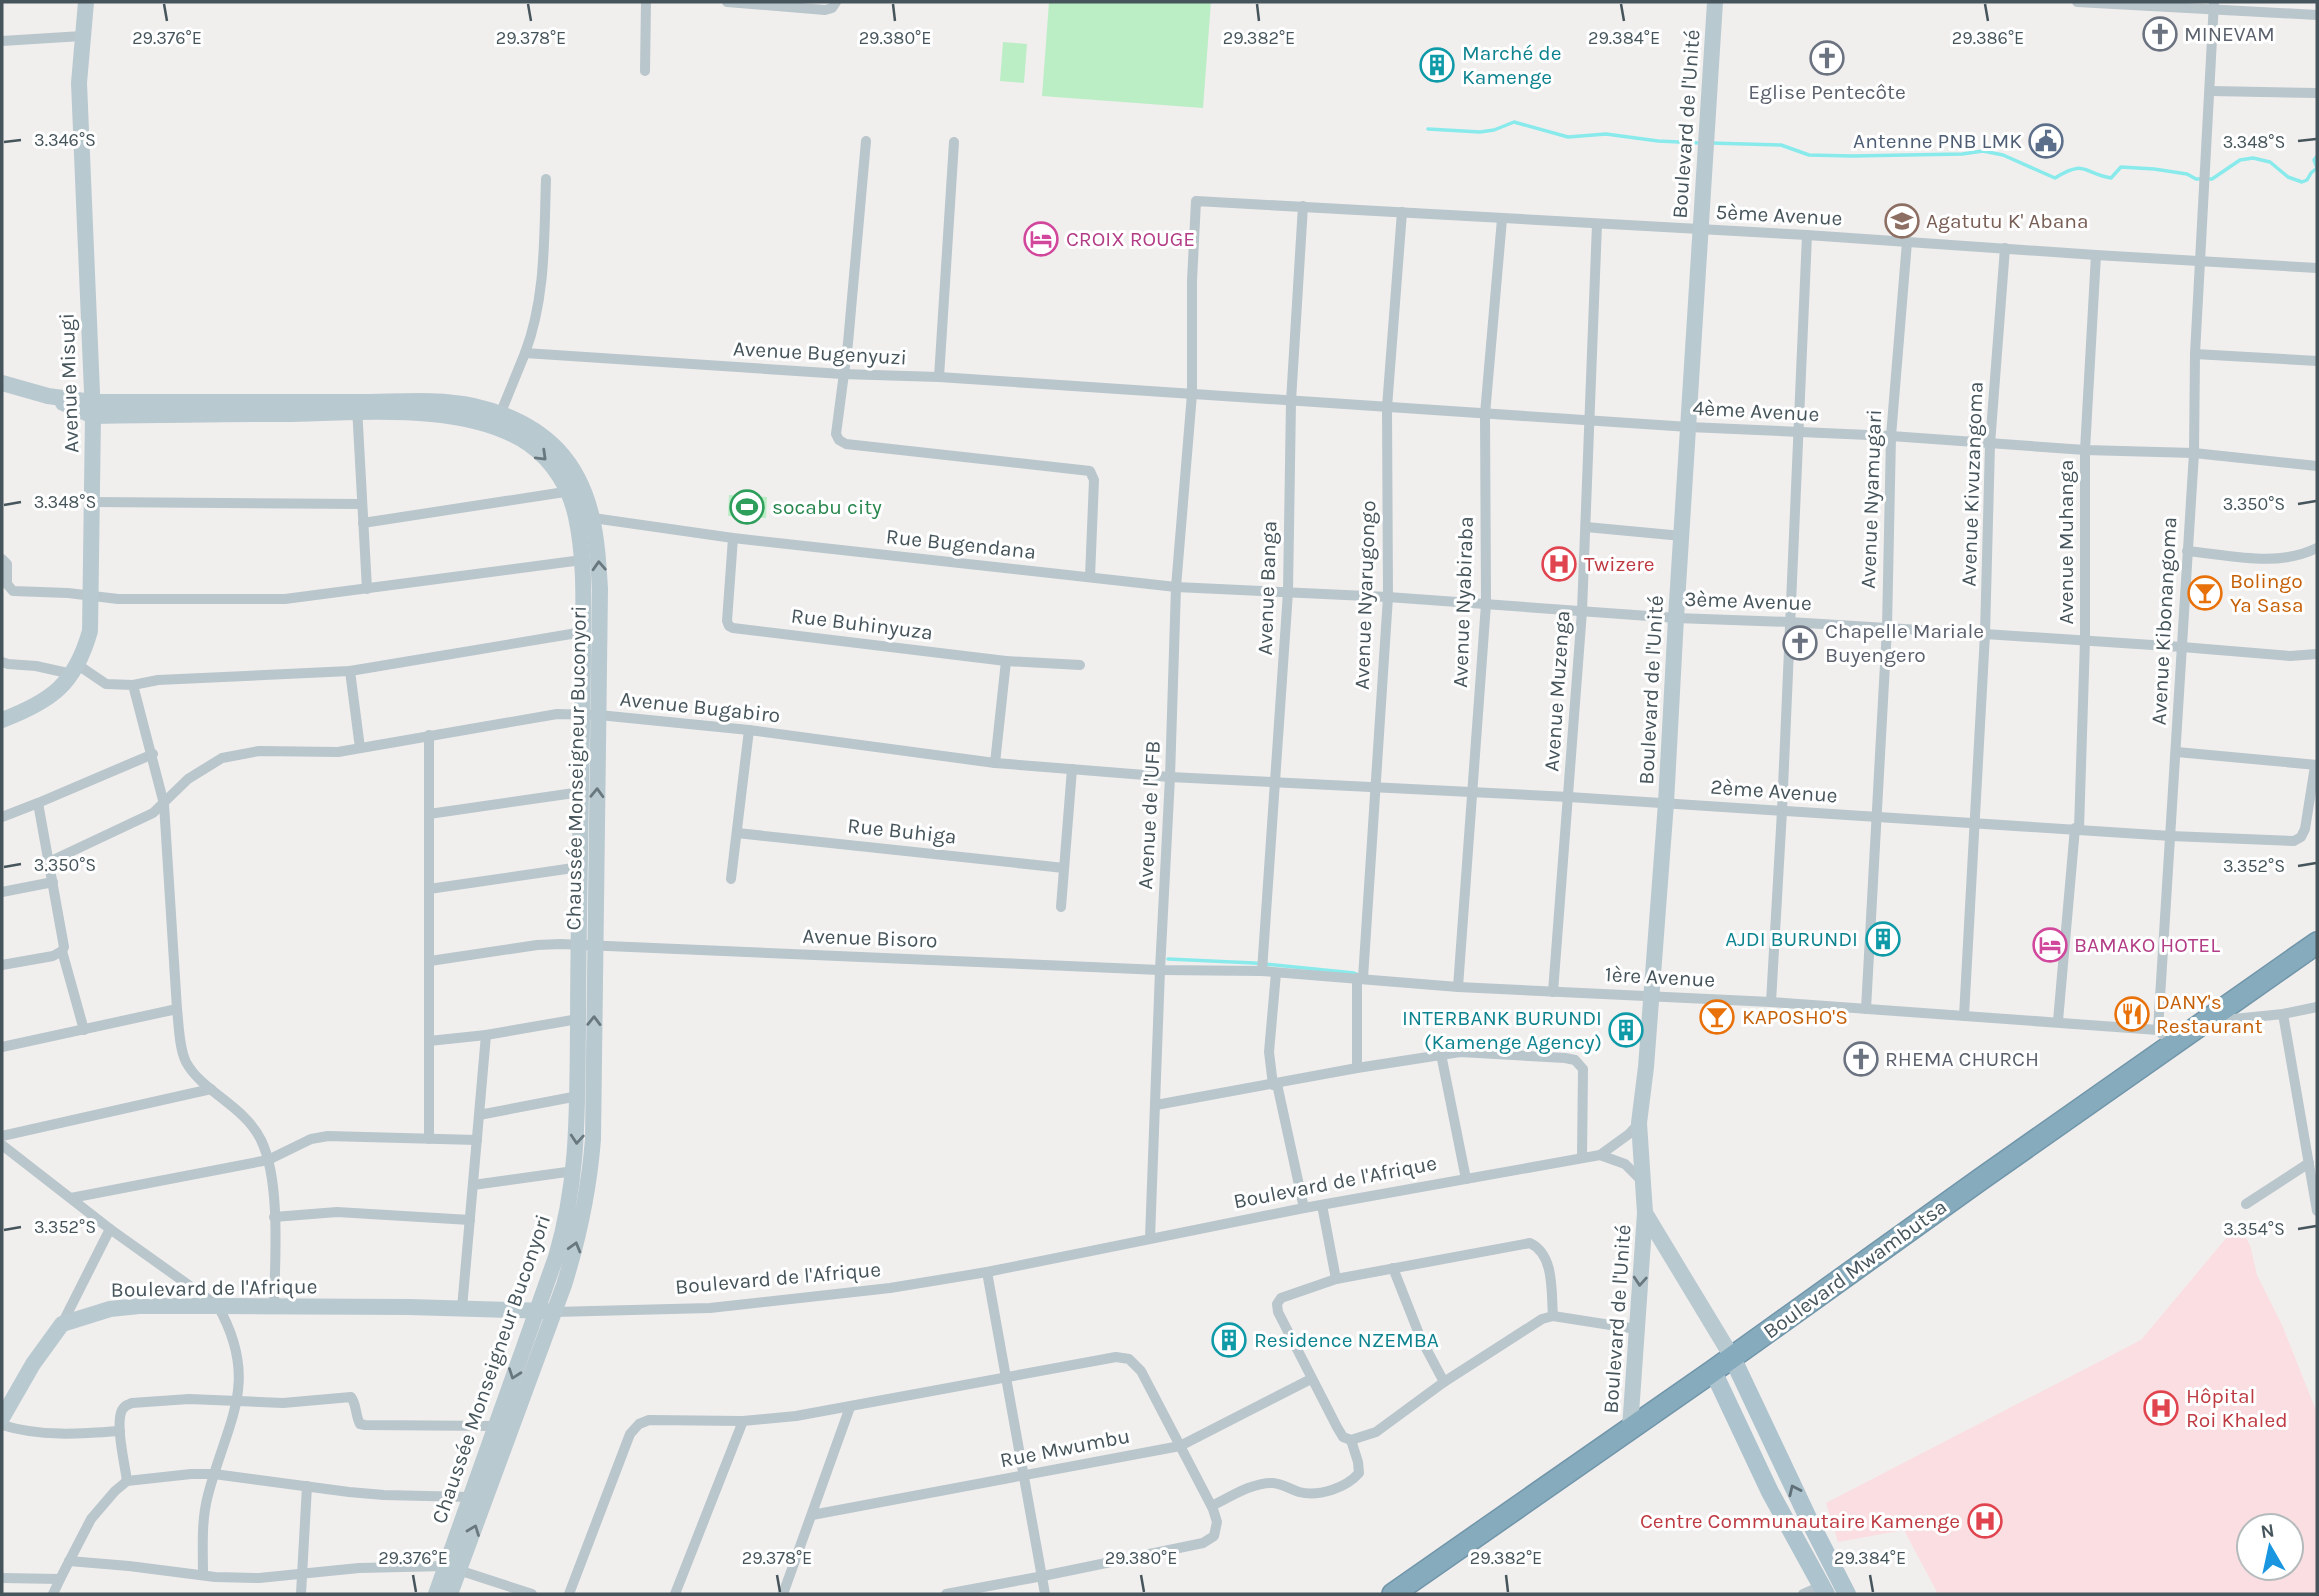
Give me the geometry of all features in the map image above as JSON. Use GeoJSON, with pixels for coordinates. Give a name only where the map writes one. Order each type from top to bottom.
{"type":"FeatureCollection","features":[{"type":"Feature","properties":{"kind":"highway","name":"Boulevard Mwambutsa"},"geometry":{"type":"LineString","coordinates":[[1394,1594],[1713,1371],[2165,1037],[2204,1023],[2317,943]]}},
{"type":"Feature","properties":{"kind":"main road"},"geometry":{"type":"LineString","coordinates":[[1732,1357],[1808,1520],[1847,1594]]}},
{"type":"Feature","properties":{"kind":"main road"},"geometry":{"type":"LineString","coordinates":[[1713,1371],[1770,1492],[1823,1590]]}},
{"type":"Feature","properties":{"kind":"street","name":"Avenue Misugi"},"geometry":{"type":"LineString","coordinates":[[2,720],[40,703],[57,691],[75,670],[90,631],[92,409],[79,83],[86,2]]}},
{"type":"Feature","properties":{"kind":"street"},"geometry":{"type":"LineString","coordinates":[[645,71],[646,2]]}},
{"type":"Feature","properties":{"kind":"street"},"geometry":{"type":"LineString","coordinates":[[727,2],[825,10],[834,5]]}},
{"type":"Feature","properties":{"kind":"street","name":"Boulevard de l'Unité"},"geometry":{"type":"LineString","coordinates":[[1630,1428],[1645,1213],[1639,1123],[1646,1066],[1666,803],[1675,618],[1715,2]]}},
{"type":"Feature","properties":{"kind":"street"},"geometry":{"type":"LineString","coordinates":[[2077,2],[2214,6],[2317,15]]}},
{"type":"Feature","properties":{"kind":"street"},"geometry":{"type":"LineString","coordinates":[[2214,6],[2211,91],[2317,93]]}},
{"type":"Feature","properties":{"kind":"street"},"geometry":{"type":"LineString","coordinates":[[2,41],[81,40]]}},
{"type":"Feature","properties":{"kind":"street","name":"Avenue Kibonangoma"},"geometry":{"type":"LineString","coordinates":[[2165,1037],[2171,835],[2194,453],[2195,354],[2211,91]]}},
{"type":"Feature","properties":{"kind":"street"},"geometry":{"type":"LineString","coordinates":[[866,141],[848,343],[836,434],[839,440],[846,444],[1090,471],[1094,480],[1090,577]]}},
{"type":"Feature","properties":{"kind":"street"},"geometry":{"type":"LineString","coordinates":[[939,377],[954,142]]}},
{"type":"Feature","properties":{"kind":"street"},"geometry":{"type":"LineString","coordinates":[[497,420],[533,331],[541,285],[545,179]]}},
{"type":"Feature","properties":{"kind":"street","name":"5ème Avenue"},"geometry":{"type":"LineString","coordinates":[[1196,201],[1807,235],[2317,268]]}},
{"type":"Feature","properties":{"kind":"street","name":"Avenue de l'UFB"},"geometry":{"type":"LineString","coordinates":[[1150,1238],[1176,587],[1192,394],[1192,281],[1196,201]]}},
{"type":"Feature","properties":{"kind":"street","name":"Avenue Banga"},"geometry":{"type":"LineString","coordinates":[[1262,971],[1288,592],[1291,401],[1303,206]]}},
{"type":"Feature","properties":{"kind":"street","name":"Avenue Nyarugongo"},"geometry":{"type":"LineString","coordinates":[[1357,1068],[1360,978],[1388,597],[1387,407],[1402,212]]}},
{"type":"Feature","properties":{"kind":"street","name":"Avenue Nyabiraba"},"geometry":{"type":"LineString","coordinates":[[1458,987],[1486,604],[1485,414],[1502,219]]}},
{"type":"Feature","properties":{"kind":"street","name":"Avenue Muzenga"},"geometry":{"type":"LineString","coordinates":[[1553,992],[1582,611],[1597,224]]}},
{"type":"Feature","properties":{"kind":"street"},"geometry":{"type":"LineString","coordinates":[[1771,1002],[1807,235]]}},
{"type":"Feature","properties":{"kind":"street","name":"Avenue Nyamugari"},"geometry":{"type":"LineString","coordinates":[[1866,1009],[1887,628],[1891,436],[1907,242]]}},
{"type":"Feature","properties":{"kind":"street","name":"Avenue Kivuzangoma"},"geometry":{"type":"LineString","coordinates":[[1964,1016],[1985,634],[1990,444],[2005,248]]}},
{"type":"Feature","properties":{"kind":"street","name":"Avenue Muhanga"},"geometry":{"type":"LineString","coordinates":[[2058,1021],[2077,828],[2085,640],[2085,450],[2096,255]]}},
{"type":"Feature","properties":{"kind":"street","name":"Avenue Bugenyuzi"},"geometry":{"type":"LineString","coordinates":[[525,353],[1192,394]]}},
{"type":"Feature","properties":{"kind":"street"},"geometry":{"type":"LineString","coordinates":[[2195,354],[2317,361]]}},
{"type":"Feature","properties":{"kind":"street","name":"Chaussée Monseigneur Buconyori"},"geometry":{"type":"LineString","coordinates":[[2,383],[92,409],[357,408],[497,420],[542,454],[576,491],[593,517],[600,589],[591,715],[581,792],[578,1096],[574,1171],[567,1218],[546,1311],[452,1568],[436,1594]]}},
{"type":"Feature","properties":{"kind":"street","name":"4ème Avenue"},"geometry":{"type":"LineString","coordinates":[[1192,394],[1689,427],[1891,436],[2085,450],[2194,453],[2317,466]]}},
{"type":"Feature","properties":{"kind":"street"},"geometry":{"type":"LineString","coordinates":[[357,408],[367,589]]}},
{"type":"Feature","properties":{"kind":"street"},"geometry":{"type":"LineString","coordinates":[[363,523],[576,491]]}},
{"type":"Feature","properties":{"kind":"street","name":"Chaussée Monseigneur Buconyori"},"geometry":{"type":"LineString","coordinates":[[450,1594],[452,1568],[469,1497],[495,1426],[576,1248],[590,1180],[593,1139],[595,946],[591,715],[583,632],[582,560],[576,516],[576,491]]}},
{"type":"Feature","properties":{"kind":"street"},"geometry":{"type":"LineString","coordinates":[[92,502],[361,504]]}},
{"type":"Feature","properties":{"kind":"street","name":"Rue Bugendana"},"geometry":{"type":"LineString","coordinates":[[576,516],[733,538],[1176,587]]}},
{"type":"Feature","properties":{"kind":"street"},"geometry":{"type":"LineString","coordinates":[[1586,527],[1682,536]]}},
{"type":"Feature","properties":{"kind":"street","name":"Rue Buhinyuza"},"geometry":{"type":"LineString","coordinates":[[733,538],[727,621],[729,626],[1006,661],[1080,665]]}},
{"type":"Feature","properties":{"kind":"street"},"geometry":{"type":"LineString","coordinates":[[2187,551],[2271,560],[2290,558],[2317,548]]}},
{"type":"Feature","properties":{"kind":"street"},"geometry":{"type":"LineString","coordinates":[[2,559],[8,564],[7,584],[13,591],[146,599],[285,599],[582,560]]}},
{"type":"Feature","properties":{"kind":"street","name":"3ème Avenue"},"geometry":{"type":"LineString","coordinates":[[1176,587],[1388,597],[1675,618],[1789,622],[2085,640],[2290,656],[2317,654]]}},
{"type":"Feature","properties":{"kind":"street"},"geometry":{"type":"LineString","coordinates":[[2,662],[75,670],[106,684],[133,685],[158,680],[350,671],[583,632]]}},
{"type":"Feature","properties":{"kind":"street"},"geometry":{"type":"LineString","coordinates":[[995,763],[1006,661]]}},
{"type":"Feature","properties":{"kind":"street"},"geometry":{"type":"LineString","coordinates":[[350,671],[360,748]]}},
{"type":"Feature","properties":{"kind":"street"},"geometry":{"type":"LineString","coordinates":[[133,685],[164,804],[177,1009],[185,1061],[211,1089],[233,1105],[261,1139],[268,1160],[273,1194],[274,1306]]}},
{"type":"Feature","properties":{"kind":"street","name":"Avenue Bugabiro"},"geometry":{"type":"LineString","coordinates":[[49,862],[140,820],[164,804],[188,779],[222,758],[259,751],[314,753],[360,748],[557,714],[749,730],[995,763],[1170,777]]}},
{"type":"Feature","properties":{"kind":"street"},"geometry":{"type":"LineString","coordinates":[[731,879],[749,730]]}},
{"type":"Feature","properties":{"kind":"street"},"geometry":{"type":"LineString","coordinates":[[429,735],[429,1139]]}},
{"type":"Feature","properties":{"kind":"street"},"geometry":{"type":"LineString","coordinates":[[2177,752],[2316,766]]}},
{"type":"Feature","properties":{"kind":"street"},"geometry":{"type":"LineString","coordinates":[[2,817],[153,754]]}},
{"type":"Feature","properties":{"kind":"street","name":"2ème Avenue"},"geometry":{"type":"LineString","coordinates":[[1170,777],[1569,797],[2294,841],[2301,837],[2316,766]]}},
{"type":"Feature","properties":{"kind":"street"},"geometry":{"type":"LineString","coordinates":[[1061,907],[1072,769]]}},
{"type":"Feature","properties":{"kind":"street"},"geometry":{"type":"LineString","coordinates":[[429,814],[581,792]]}},
{"type":"Feature","properties":{"kind":"street"},"geometry":{"type":"LineString","coordinates":[[38,803],[64,940],[62,951],[84,1030]]}},
{"type":"Feature","properties":{"kind":"street","name":"Rue Buhiga"},"geometry":{"type":"LineString","coordinates":[[737,834],[1064,868]]}},
{"type":"Feature","properties":{"kind":"street"},"geometry":{"type":"LineString","coordinates":[[429,889],[580,867]]}},
{"type":"Feature","properties":{"kind":"street"},"geometry":{"type":"LineString","coordinates":[[2,892],[53,881]]}},
{"type":"Feature","properties":{"kind":"street","name":"Avenue Bisoro"},"geometry":{"type":"LineString","coordinates":[[430,961],[537,945],[578,945],[1160,970]]}},
{"type":"Feature","properties":{"kind":"street"},"geometry":{"type":"LineString","coordinates":[[2,963],[53,956],[62,951]]}},
{"type":"Feature","properties":{"kind":"street","name":"1ère Avenue"},"geometry":{"type":"LineString","coordinates":[[1160,970],[1262,971],[1458,987],[1650,995],[2058,1021],[2165,1037]]}},
{"type":"Feature","properties":{"kind":"street"},"geometry":{"type":"LineString","coordinates":[[1276,973],[1269,1052],[1304,1208]]}},
{"type":"Feature","properties":{"kind":"street"},"geometry":{"type":"LineString","coordinates":[[2204,1023],[2283,1014],[2317,1007]]}},
{"type":"Feature","properties":{"kind":"street"},"geometry":{"type":"LineString","coordinates":[[2,1047],[177,1009]]}},
{"type":"Feature","properties":{"kind":"street"},"geometry":{"type":"LineString","coordinates":[[2283,1014],[2317,1211]]}},
{"type":"Feature","properties":{"kind":"street"},"geometry":{"type":"LineString","coordinates":[[429,1041],[578,1019]]}},
{"type":"Feature","properties":{"kind":"street"},"geometry":{"type":"LineString","coordinates":[[462,1308],[486,1034]]}},
{"type":"Feature","properties":{"kind":"street"},"geometry":{"type":"LineString","coordinates":[[1156,1105],[1441,1054],[1477,1052],[1566,1058],[1575,1060],[1583,1069],[1582,1158]]}},
{"type":"Feature","properties":{"kind":"street"},"geometry":{"type":"LineString","coordinates":[[1441,1054],[1466,1179]]}},
{"type":"Feature","properties":{"kind":"street"},"geometry":{"type":"LineString","coordinates":[[2,1136],[211,1089]]}},
{"type":"Feature","properties":{"kind":"street"},"geometry":{"type":"LineString","coordinates":[[479,1115],[578,1096]]}},
{"type":"Feature","properties":{"kind":"street","name":"Boulevard de l'Afrique"},"geometry":{"type":"LineString","coordinates":[[62,1324],[110,1309],[139,1306],[546,1311],[710,1308],[890,1289],[1304,1208],[1600,1155],[1629,1135],[1639,1123]]}},
{"type":"Feature","properties":{"kind":"street"},"geometry":{"type":"LineString","coordinates":[[71,1198],[268,1160],[311,1139],[328,1136],[477,1140]]}},
{"type":"Feature","properties":{"kind":"street"},"geometry":{"type":"LineString","coordinates":[[2,1145],[110,1229],[218,1306],[233,1335],[240,1381],[238,1401],[204,1512],[203,1575]]}},
{"type":"Feature","properties":{"kind":"street"},"geometry":{"type":"LineString","coordinates":[[1600,1155],[1625,1164],[1643,1182]]}},
{"type":"Feature","properties":{"kind":"street"},"geometry":{"type":"LineString","coordinates":[[2246,1204],[2309,1163]]}},
{"type":"Feature","properties":{"kind":"street"},"geometry":{"type":"LineString","coordinates":[[473,1185],[574,1171]]}},
{"type":"Feature","properties":{"kind":"street"},"geometry":{"type":"LineString","coordinates":[[1322,1205],[1336,1279]]}},
{"type":"Feature","properties":{"kind":"street"},"geometry":{"type":"LineString","coordinates":[[274,1217],[337,1212],[470,1220]]}},
{"type":"Feature","properties":{"kind":"street","name":"Boulevard de l'Unité"},"geometry":{"type":"LineString","coordinates":[[1645,1213],[1732,1357]]}},
{"type":"Feature","properties":{"kind":"street"},"geometry":{"type":"LineString","coordinates":[[2,1418],[40,1353],[62,1324],[110,1229]]}},
{"type":"Feature","properties":{"kind":"street"},"geometry":{"type":"LineString","coordinates":[[1553,1316],[1549,1269],[1538,1247],[1530,1243],[1336,1279],[1281,1298],[1277,1304],[1278,1312],[1336,1427],[1343,1437],[1351,1440],[1376,1432],[1444,1382],[1534,1324],[1553,1316],[1636,1329]]}},
{"type":"Feature","properties":{"kind":"street"},"geometry":{"type":"LineString","coordinates":[[1393,1268],[1421,1339],[1444,1382]]}},
{"type":"Feature","properties":{"kind":"street"},"geometry":{"type":"LineString","coordinates":[[987,1272],[1045,1594]]}},
{"type":"Feature","properties":{"kind":"street"},"geometry":{"type":"LineString","coordinates":[[569,1594],[630,1434],[639,1424],[649,1420],[743,1422],[850,1407],[1116,1357],[1129,1359],[1141,1371],[1212,1506],[1217,1522],[1214,1536],[1203,1543],[1043,1577],[946,1594]]}},
{"type":"Feature","properties":{"kind":"street","name":"Rue Mwumbu"},"geometry":{"type":"LineString","coordinates":[[812,1515],[1180,1446],[1311,1379]]}},
{"type":"Feature","properties":{"kind":"street"},"geometry":{"type":"LineString","coordinates":[[127,1481],[120,1432],[121,1412],[125,1406],[132,1403],[189,1399],[283,1403],[351,1397],[360,1424],[495,1426]]}},
{"type":"Feature","properties":{"kind":"street"},"geometry":{"type":"LineString","coordinates":[[783,1594],[850,1407]]}},
{"type":"Feature","properties":{"kind":"street"},"geometry":{"type":"LineString","coordinates":[[675,1594],[743,1422]]}},
{"type":"Feature","properties":{"kind":"street"},"geometry":{"type":"LineString","coordinates":[[2,1425],[21,1431],[51,1434],[120,1432]]}},
{"type":"Feature","properties":{"kind":"street"},"geometry":{"type":"LineString","coordinates":[[1212,1506],[1259,1485],[1273,1483],[1308,1493],[1338,1488],[1351,1482],[1359,1473],[1351,1440]]}},
{"type":"Feature","properties":{"kind":"street"},"geometry":{"type":"LineString","coordinates":[[53,1594],[91,1519],[127,1481],[214,1474],[384,1496],[469,1497]]}},
{"type":"Feature","properties":{"kind":"street"},"geometry":{"type":"LineString","coordinates":[[301,1594],[307,1486]]}},
{"type":"Feature","properties":{"kind":"street"},"geometry":{"type":"LineString","coordinates":[[69,1561],[259,1578],[359,1568],[452,1568],[532,1594]]}},
{"type":"Feature","properties":{"kind":"street"},"geometry":{"type":"LineString","coordinates":[[2,1577],[60,1579]]}},
{"type":"Feature","properties":{"kind":"street"},"geometry":{"type":"LineString","coordinates":[[1803,1594],[1823,1590]]}},
{"type":"Feature","properties":{"kind":"shaded area","name":"Hôpital Roi Khaled"},"geometry":{"type":"Polygon","coordinates":[[[2238,1224],[2250,1245],[2257,1275],[2282,1325],[2317,1413],[2317,1594],[1938,1594],[1904,1530],[1838,1542],[1826,1503],[2141,1340],[2238,1224]]]}},
{"type":"Feature","properties":{"kind":"green space"},"geometry":{"type":"Polygon","coordinates":[[[1049,2],[1211,2],[1203,108],[1042,96],[1049,2]]]}},
{"type":"Feature","properties":{"kind":"green space"},"geometry":{"type":"Polygon","coordinates":[[[1003,42],[1027,44],[1024,83],[1000,81],[1003,42]]]}},
{"type":"Feature","properties":{"kind":"green space","name":"socabu city"},"geometry":{"type":"Polygon","coordinates":[[[729,495],[767,497],[766,518],[728,516],[729,495]]]}},
{"type":"Feature","properties":{"kind":"waterway"},"geometry":{"type":"LineString","coordinates":[[1428,129],[1480,132],[1514,122],[1568,137],[1606,134],[1700,143]]}},
{"type":"Feature","properties":{"kind":"waterway"},"geometry":{"type":"LineString","coordinates":[[1711,143],[1781,145],[1809,155],[1962,154],[1983,151],[2003,155],[2055,178],[2079,168],[2111,178],[2121,167],[2154,169],[2187,174],[2196,179],[2212,179],[2240,160],[2253,158],[2270,162],[2288,177],[2302,182],[2317,168]]}},
{"type":"Feature","properties":{"kind":"waterway"},"geometry":{"type":"LineString","coordinates":[[2317,156],[2314,160],[2317,168]]}},
{"type":"Feature","properties":{"kind":"waterway"},"geometry":{"type":"LineString","coordinates":[[1168,959],[1254,963],[1359,975]]}},
{"type":"Feature","properties":{"kind":"place","name":"MINEVAM"},"geometry":{"type":"Point","coordinates":[2160,34]}},
{"type":"Feature","properties":{"kind":"place","name":"Eglise Pentecôte"},"geometry":{"type":"Point","coordinates":[1827,58]}},
{"type":"Feature","properties":{"kind":"place","name":"Marché de Kamenge"},"geometry":{"type":"Point","coordinates":[1437,65]}},
{"type":"Feature","properties":{"kind":"place","name":"Antenne PNB LMK"},"geometry":{"type":"Point","coordinates":[2046,141]}},
{"type":"Feature","properties":{"kind":"place","name":"Agatutu K' Abana"},"geometry":{"type":"Point","coordinates":[1902,221]}},
{"type":"Feature","properties":{"kind":"place","name":"CROIX ROUGE"},"geometry":{"type":"Point","coordinates":[1041,239]}},
{"type":"Feature","properties":{"kind":"place","name":"socabu city"},"geometry":{"type":"Point","coordinates":[747,507]}},
{"type":"Feature","properties":{"kind":"place","name":"Twizere"},"geometry":{"type":"Point","coordinates":[1559,564]}},
{"type":"Feature","properties":{"kind":"place","name":"Bolingo Ya Sasa"},"geometry":{"type":"Point","coordinates":[2205,593]}},
{"type":"Feature","properties":{"kind":"place","name":"Chapelle Mariale Buyengero"},"geometry":{"type":"Point","coordinates":[1800,643]}},
{"type":"Feature","properties":{"kind":"place","name":"AJDI BURUNDI"},"geometry":{"type":"Point","coordinates":[1883,939]}},
{"type":"Feature","properties":{"kind":"place","name":"BAMAKO HOTEL"},"geometry":{"type":"Point","coordinates":[2050,945]}},
{"type":"Feature","properties":{"kind":"place","name":"DANY's Restaurant"},"geometry":{"type":"Point","coordinates":[2132,1014]}},
{"type":"Feature","properties":{"kind":"place","name":"KAPOSHO'S"},"geometry":{"type":"Point","coordinates":[1717,1017]}},
{"type":"Feature","properties":{"kind":"place","name":"INTERBANK BURUNDI (Kamenge Agency)"},"geometry":{"type":"Point","coordinates":[1626,1030]}},
{"type":"Feature","properties":{"kind":"place","name":"RHEMA CHURCH"},"geometry":{"type":"Point","coordinates":[1861,1059]}},
{"type":"Feature","properties":{"kind":"place","name":"Residence NZEMBA"},"geometry":{"type":"Point","coordinates":[1229,1340]}},
{"type":"Feature","properties":{"kind":"place","name":"Hôpital Roi Khaled"},"geometry":{"type":"Point","coordinates":[2161,1408]}},
{"type":"Feature","properties":{"kind":"place","name":"Centre Communautaire Kamenge"},"geometry":{"type":"Point","coordinates":[1985,1521]}}]}
